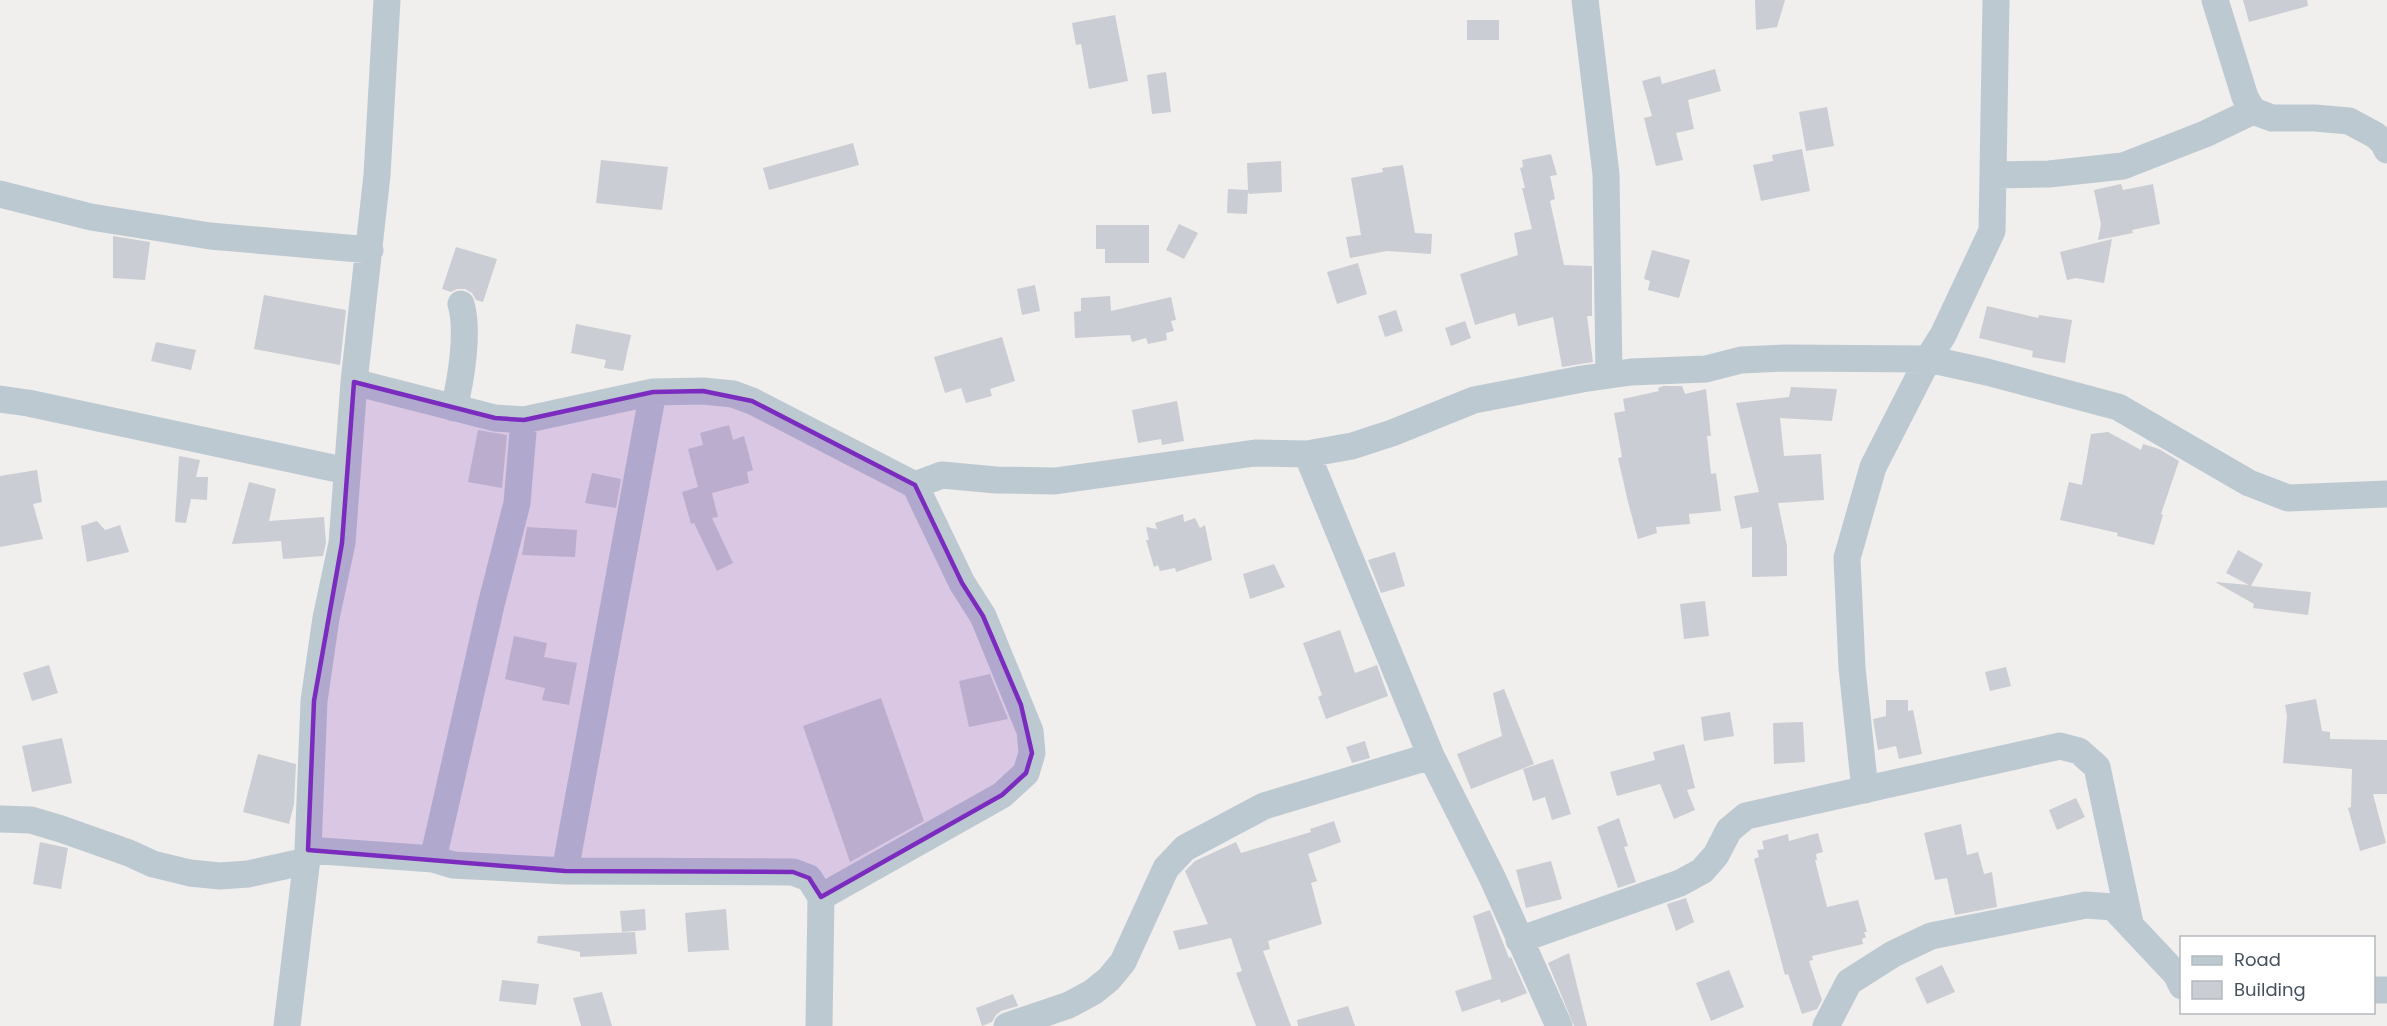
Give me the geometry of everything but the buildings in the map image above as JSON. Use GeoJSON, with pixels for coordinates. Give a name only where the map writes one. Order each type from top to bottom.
{"type":"FeatureCollection","features":[{"type":"Feature","properties":{"kind":"street"},"geometry":{"type":"LineString","coordinates":[[287,1026],[307,856],[314,701],[326,618],[342,543],[354,382],[377,175],[387,0]]}},
{"type":"Feature","properties":{"kind":"street"},"geometry":{"type":"LineString","coordinates":[[1585,0],[1606,174],[1609,375]]}},
{"type":"Feature","properties":{"kind":"street"},"geometry":{"type":"LineString","coordinates":[[1865,790],[1852,668],[1847,558],[1873,466],[1928,359],[1943,335],[1992,231],[1996,0]]}},
{"type":"Feature","properties":{"kind":"street"},"geometry":{"type":"LineString","coordinates":[[2215,0],[2245,97],[2253,111],[2272,118],[2349,121],[2375,135],[2383,142],[2387,150]]}},
{"type":"Feature","properties":{"kind":"street"},"geometry":{"type":"LineString","coordinates":[[1993,175],[2049,174],[2123,166],[2205,134],[2253,111]]}},
{"type":"Feature","properties":{"kind":"street"},"geometry":{"type":"LineString","coordinates":[[0,194],[91,217],[210,236],[370,250]]}},
{"type":"Feature","properties":{"kind":"street"},"geometry":{"type":"LineString","coordinates":[[454,408],[459,387],[466,327],[460,304]]}},
{"type":"Feature","properties":{"kind":"street"},"geometry":{"type":"LineString","coordinates":[[915,485],[942,475],[996,480],[1055,481],[1255,453],[1307,454],[1352,446],[1392,433],[1474,400],[1609,375],[1706,369],[1741,360],[1786,358],[1928,359],[1988,372],[2118,407],[2249,483],[2288,498],[2387,494]]}},
{"type":"Feature","properties":{"kind":"street"},"geometry":{"type":"LineString","coordinates":[[354,382],[495,418],[524,420],[653,392],[733,393],[915,485],[962,583],[983,616],[1021,705],[1030,731],[1032,753],[1026,773],[1002,795],[820,897]]}},
{"type":"Feature","properties":{"kind":"street"},"geometry":{"type":"LineString","coordinates":[[565,871],[653,392]]}},
{"type":"Feature","properties":{"kind":"street"},"geometry":{"type":"LineString","coordinates":[[0,399],[347,471]]}},
{"type":"Feature","properties":{"kind":"street"},"geometry":{"type":"LineString","coordinates":[[432,859],[491,605],[518,503],[524,420]]}},
{"type":"Feature","properties":{"kind":"street"},"geometry":{"type":"LineString","coordinates":[[1307,454],[1431,756],[1492,876],[1559,1026]]}},
{"type":"Feature","properties":{"kind":"street"},"geometry":{"type":"LineString","coordinates":[[1519,940],[1680,883],[1695,875],[1702,871],[1716,855],[1729,830],[1746,816],[2060,746],[2079,751],[2097,767],[2130,923]]}},
{"type":"Feature","properties":{"kind":"street"},"geometry":{"type":"LineString","coordinates":[[1007,1026],[1069,1005],[1109,980],[1123,962],[1166,868],[1185,848],[1264,806],[1431,756]]}},
{"type":"Feature","properties":{"kind":"street"},"geometry":{"type":"LineString","coordinates":[[0,819],[31,820],[153,864],[190,873],[220,876],[248,874],[307,856],[432,859],[453,866],[565,871],[793,872],[809,878],[820,897],[819,1026]]}},
{"type":"Feature","properties":{"kind":"street"},"geometry":{"type":"LineString","coordinates":[[1826,1026],[1850,982],[1893,954],[1932,936],[2086,905],[2113,907],[2176,974],[2180,984]]}},
{"type":"Feature","properties":{"kind":"highlighted area"},"geometry":{"type":"Polygon","coordinates":[[[354,382],[495,418],[524,420],[653,392],[703,391],[752,401],[915,485],[962,583],[983,616],[1021,705],[1032,753],[1026,773],[1002,795],[821,897],[809,878],[793,872],[565,871],[308,850],[314,701],[342,543],[354,382]]]}}]}
